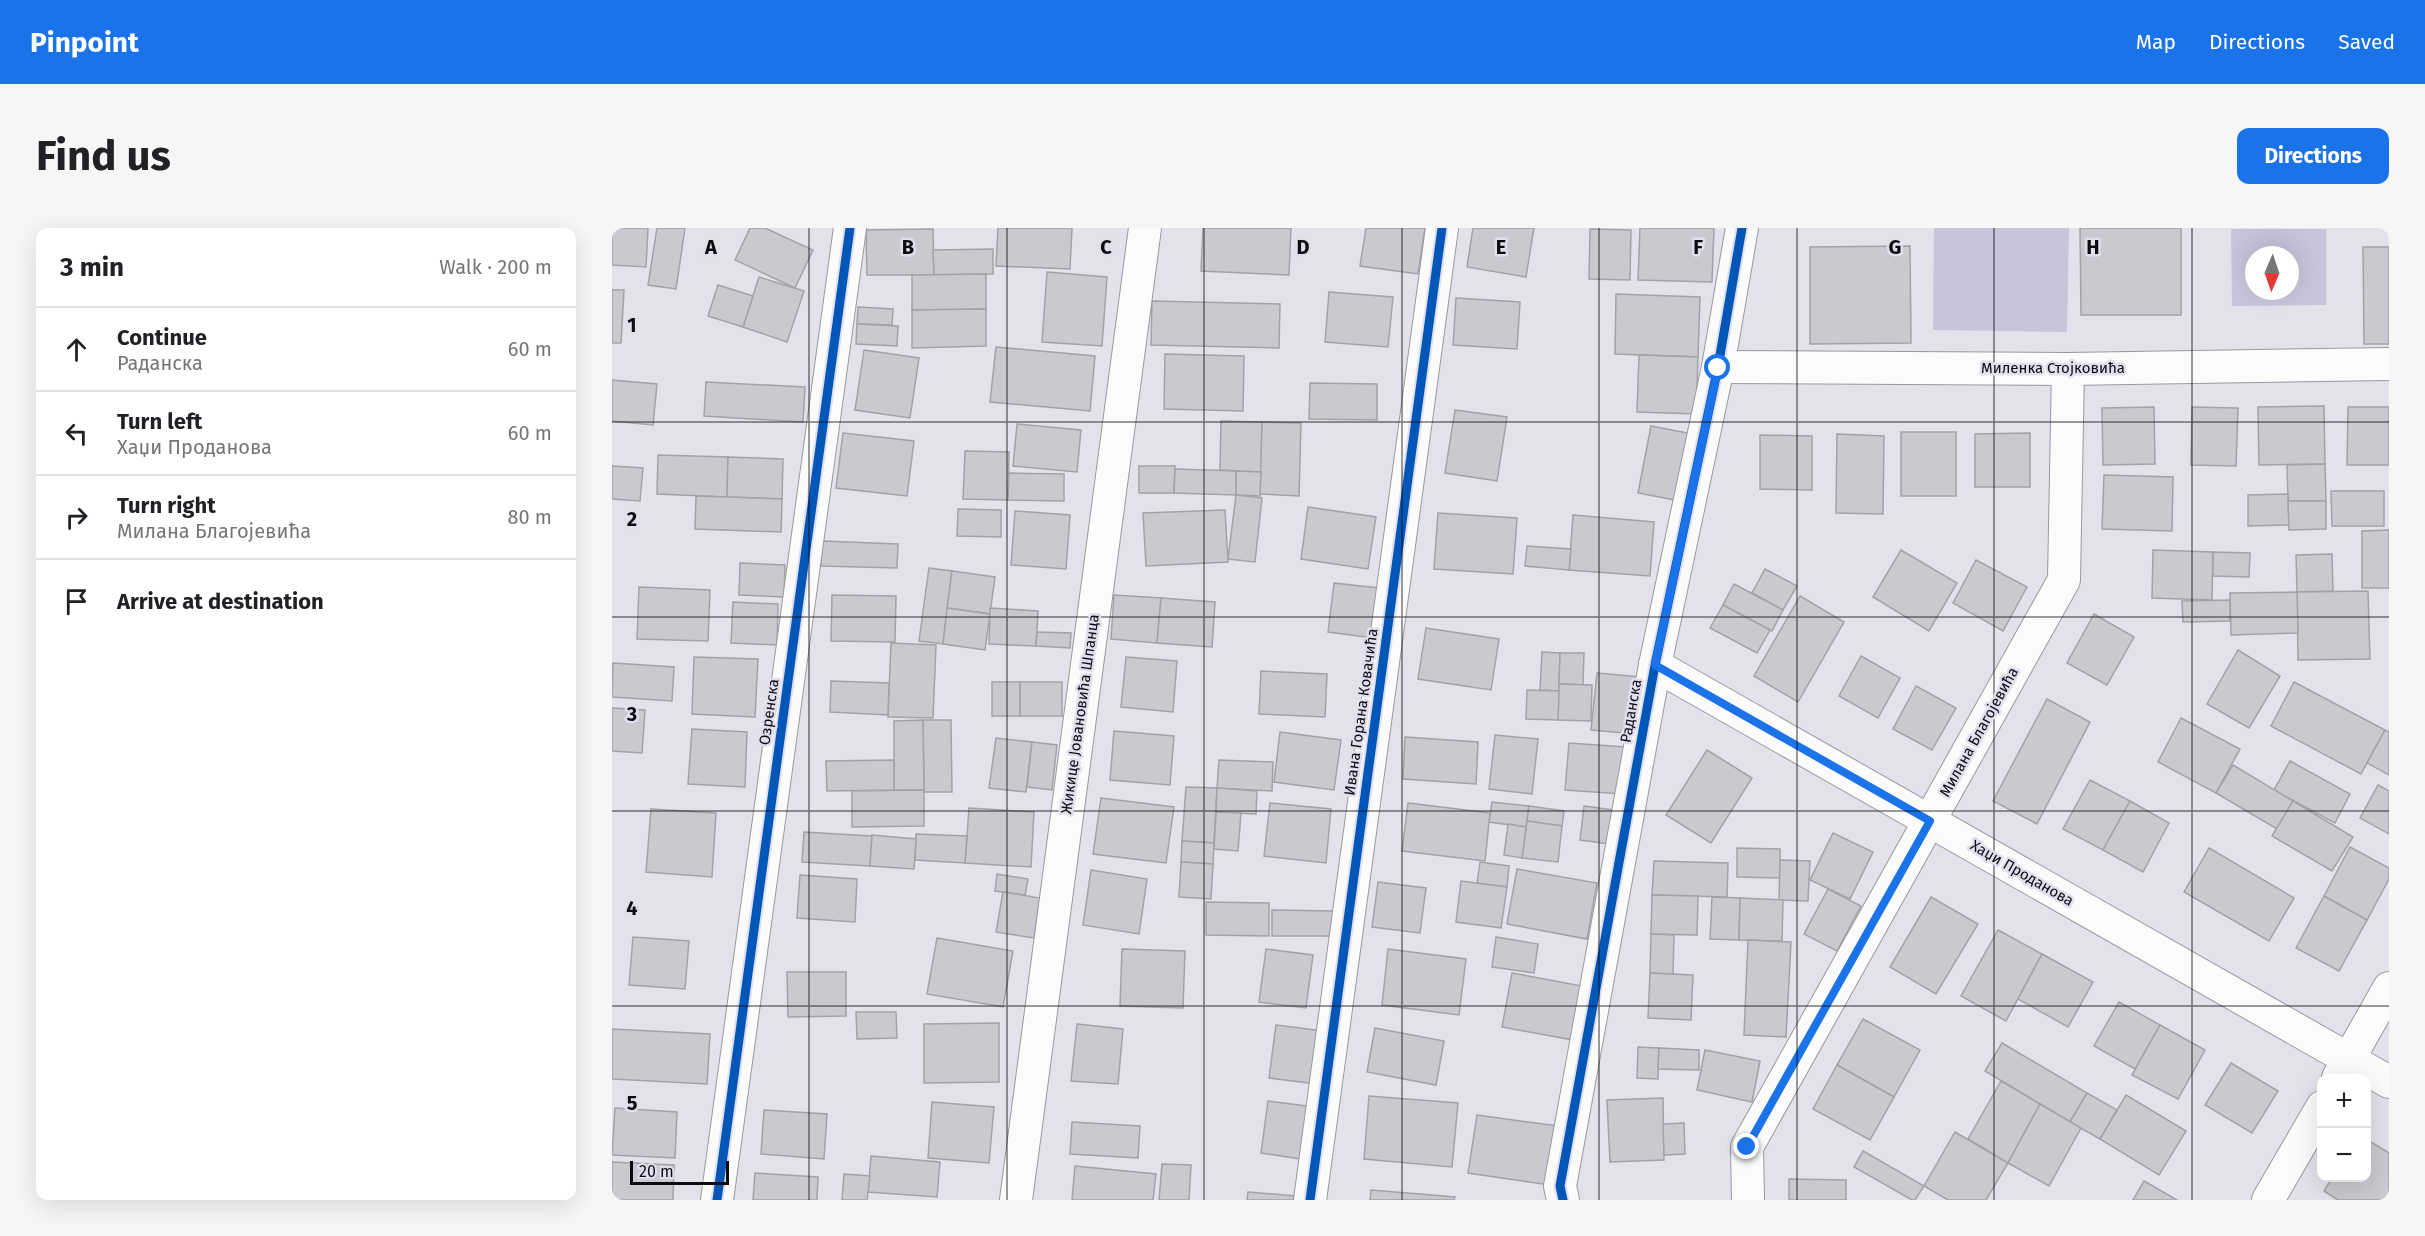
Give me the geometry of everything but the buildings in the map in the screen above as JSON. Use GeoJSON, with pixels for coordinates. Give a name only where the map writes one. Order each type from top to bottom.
{"type":"FeatureCollection","features":[{"type":"Feature","properties":{"kind":"street","name":"Озренска"},"geometry":{"type":"LineString","coordinates":[[717,1200],[850,228]]}},
{"type":"Feature","properties":{"kind":"street","name":"Жикице Јовановића Шпанца"},"geometry":{"type":"LineString","coordinates":[[1016,1200],[1144,228]]}},
{"type":"Feature","properties":{"kind":"street","name":"Ивана Горана Ковачића"},"geometry":{"type":"LineString","coordinates":[[1310,1200],[1442,228]]}},
{"type":"Feature","properties":{"kind":"street","name":"Раданска"},"geometry":{"type":"LineString","coordinates":[[1563,1200],[1560,1186],[1655,665],[1718,368],[1742,228]]}},
{"type":"Feature","properties":{"kind":"street","name":"Миленка Стојковића"},"geometry":{"type":"LineString","coordinates":[[1718,368],[2068,369],[2389,364]]}},
{"type":"Feature","properties":{"kind":"street","name":"Милана Благојевића"},"geometry":{"type":"LineString","coordinates":[[1748,1200],[1747,1147],[2064,580],[2068,369]]}},
{"type":"Feature","properties":{"kind":"street","name":"Хаџи Проданова"},"geometry":{"type":"LineString","coordinates":[[1655,665],[1930,821],[2343,1069],[2389,1082]]}},
{"type":"Feature","properties":{"kind":"street"},"geometry":{"type":"LineString","coordinates":[[2343,1069],[2389,988]]}},
{"type":"Feature","properties":{"kind":"street"},"geometry":{"type":"LineString","coordinates":[[2268,1200],[2317,1116]]}},
{"type":"Feature","properties":{"kind":"shaded area"},"geometry":{"type":"Polygon","coordinates":[[[1934,228],[2069,228],[2067,332],[1933,330],[1934,228]]]}},
{"type":"Feature","properties":{"kind":"shaded area"},"geometry":{"type":"Polygon","coordinates":[[[2231,229],[2326,229],[2326,305],[2232,306],[2231,229]]]}},
{"type":"Feature","properties":{"kind":"cycle path"},"geometry":{"type":"LineString","coordinates":[[717,1200],[850,228]]}},
{"type":"Feature","properties":{"kind":"cycle path"},"geometry":{"type":"LineString","coordinates":[[1310,1200],[1442,228]]}},
{"type":"Feature","properties":{"kind":"cycle path"},"geometry":{"type":"LineString","coordinates":[[1563,1200],[1560,1186],[1655,665],[1718,367],[1742,228]]}},
{"type":"Feature","properties":{"kind":"route"},"geometry":{"type":"LineString","coordinates":[[1718,368],[1655,665],[1930,821],[1747,1147]]}}]}
